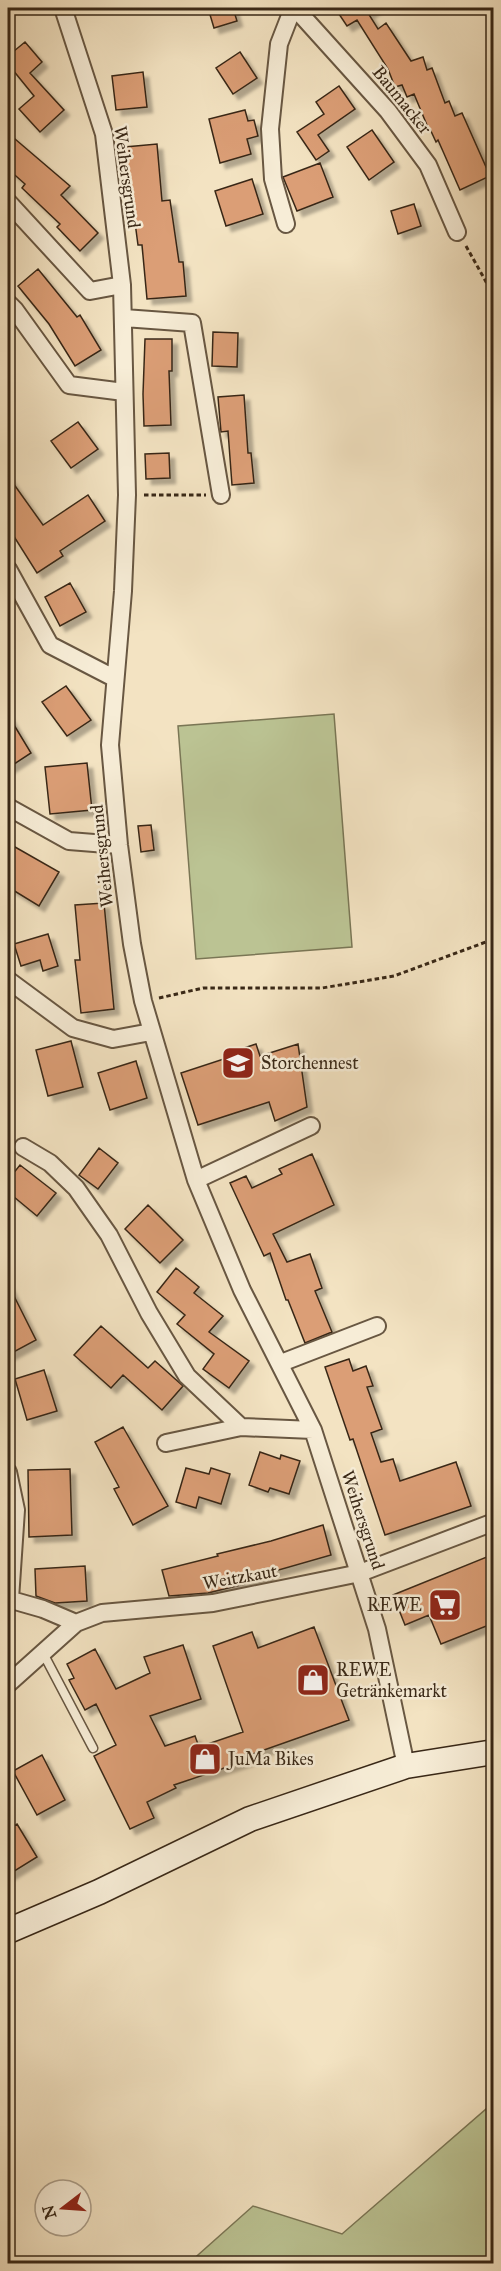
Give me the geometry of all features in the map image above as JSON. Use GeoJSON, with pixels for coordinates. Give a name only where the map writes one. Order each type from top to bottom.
{"type":"FeatureCollection","features":[{"type":"Feature","properties":{"kind":"main road"},"geometry":{"type":"LineString","coordinates":[[8,1931],[99,1892],[250,1819],[406,1766],[494,1752]]}},
{"type":"Feature","properties":{"kind":"street","name":"Weihersgrund"},"geometry":{"type":"LineString","coordinates":[[63,8],[104,134],[122,285],[127,495],[123,591],[110,745],[119,845],[142,1001],[196,1180],[242,1290],[313,1430],[377,1629],[406,1766]]}},
{"type":"Feature","properties":{"kind":"street"},"geometry":{"type":"LineString","coordinates":[[286,224],[273,179],[270,129],[279,44],[294,8]]}},
{"type":"Feature","properties":{"kind":"street","name":"Baumacker"},"geometry":{"type":"LineString","coordinates":[[294,8],[388,111],[428,165],[457,232]]}},
{"type":"Feature","properties":{"kind":"street"},"geometry":{"type":"LineString","coordinates":[[8,202],[90,291],[122,285]]}},
{"type":"Feature","properties":{"kind":"street"},"geometry":{"type":"LineString","coordinates":[[8,303],[69,385],[124,392]]}},
{"type":"Feature","properties":{"kind":"street"},"geometry":{"type":"LineString","coordinates":[[123,318],[192,322],[221,495]]}},
{"type":"Feature","properties":{"kind":"street"},"geometry":{"type":"LineString","coordinates":[[8,569],[50,645],[114,678]]}},
{"type":"Feature","properties":{"kind":"street"},"geometry":{"type":"LineString","coordinates":[[8,807],[69,841],[119,845]]}},
{"type":"Feature","properties":{"kind":"street"},"geometry":{"type":"LineString","coordinates":[[8,980],[73,1028],[113,1039],[151,1032]]}},
{"type":"Feature","properties":{"kind":"street"},"geometry":{"type":"LineString","coordinates":[[196,1180],[311,1126]]}},
{"type":"Feature","properties":{"kind":"street"},"geometry":{"type":"LineString","coordinates":[[23,1147],[50,1163],[76,1188],[109,1235],[149,1313],[187,1376],[241,1427]]}},
{"type":"Feature","properties":{"kind":"street"},"geometry":{"type":"LineString","coordinates":[[281,1364],[377,1326]]}},
{"type":"Feature","properties":{"kind":"street"},"geometry":{"type":"LineString","coordinates":[[166,1443],[241,1427],[313,1430]]}},
{"type":"Feature","properties":{"kind":"street"},"geometry":{"type":"LineString","coordinates":[[8,1472],[16,1510],[9,1599],[76,1623]]}},
{"type":"Feature","properties":{"kind":"street","name":"Weitzkaut"},"geometry":{"type":"LineString","coordinates":[[8,1684],[76,1623],[102,1613],[213,1603],[360,1574],[494,1522]]}},
{"type":"Feature","properties":{"kind":"lane"},"geometry":{"type":"LineString","coordinates":[[43,1653],[93,1748]]}},
{"type":"Feature","properties":{"kind":"path"},"geometry":{"type":"LineString","coordinates":[[457,232],[476,261],[494,296]]}},
{"type":"Feature","properties":{"kind":"path"},"geometry":{"type":"LineString","coordinates":[[127,495],[221,495]]}},
{"type":"Feature","properties":{"kind":"path"},"geometry":{"type":"LineString","coordinates":[[142,1001],[202,988],[322,988],[394,976],[494,939]]}},
{"type":"Feature","properties":{"kind":"green space"},"geometry":{"type":"Polygon","coordinates":[[[334,714],[352,947],[196,959],[178,726],[334,714]]]}},
{"type":"Feature","properties":{"kind":"green space"},"geometry":{"type":"Polygon","coordinates":[[[493,2103],[493,2263],[189,2263],[253,2206],[342,2234],[493,2103]]]}},
{"type":"Feature","properties":{"kind":"building"},"geometry":{"type":"Polygon","coordinates":[[[208,8],[233,8],[237,21],[214,28],[208,8]]]}},
{"type":"Feature","properties":{"kind":"building"},"geometry":{"type":"Polygon","coordinates":[[[335,8],[376,8],[368,13],[378,29],[386,23],[411,61],[423,57],[427,70],[432,68],[445,103],[449,101],[455,116],[462,113],[490,176],[460,190],[438,140],[436,142],[429,130],[414,94],[407,97],[402,85],[395,87],[388,69],[357,20],[347,26],[335,8]]]}},
{"type":"Feature","properties":{"kind":"building"},"geometry":{"type":"Polygon","coordinates":[[[25,42],[42,62],[30,73],[64,110],[40,132],[19,109],[34,96],[8,64],[8,56],[25,42]]]}},
{"type":"Feature","properties":{"kind":"building"},"geometry":{"type":"Polygon","coordinates":[[[240,52],[257,78],[233,94],[216,68],[240,52]]]}},
{"type":"Feature","properties":{"kind":"building"},"geometry":{"type":"Polygon","coordinates":[[[143,72],[147,107],[116,110],[112,76],[143,72]]]}},
{"type":"Feature","properties":{"kind":"building"},"geometry":{"type":"Polygon","coordinates":[[[339,86],[355,109],[318,135],[329,151],[316,160],[297,132],[324,114],[316,102],[339,86]]]}},
{"type":"Feature","properties":{"kind":"building"},"geometry":{"type":"Polygon","coordinates":[[[245,110],[248,121],[254,120],[258,136],[247,139],[251,154],[220,163],[209,119],[245,110]]]}},
{"type":"Feature","properties":{"kind":"building"},"geometry":{"type":"Polygon","coordinates":[[[372,130],[394,162],[369,180],[347,147],[372,130]]]}},
{"type":"Feature","properties":{"kind":"building"},"geometry":{"type":"Polygon","coordinates":[[[8,133],[70,186],[61,195],[98,233],[80,251],[57,227],[60,224],[22,188],[25,184],[8,169],[8,133]]]}},
{"type":"Feature","properties":{"kind":"building"},"geometry":{"type":"Polygon","coordinates":[[[157,144],[162,201],[170,200],[179,262],[183,262],[186,296],[147,299],[142,245],[138,245],[125,147],[157,144]]]}},
{"type":"Feature","properties":{"kind":"building"},"geometry":{"type":"Polygon","coordinates":[[[320,163],[333,197],[297,211],[283,177],[320,163]]]}},
{"type":"Feature","properties":{"kind":"building"},"geometry":{"type":"Polygon","coordinates":[[[252,179],[263,214],[226,226],[215,191],[252,179]]]}},
{"type":"Feature","properties":{"kind":"building"},"geometry":{"type":"Polygon","coordinates":[[[414,204],[421,226],[398,234],[391,211],[414,204]]]}},
{"type":"Feature","properties":{"kind":"building"},"geometry":{"type":"Polygon","coordinates":[[[38,269],[77,317],[80,315],[101,350],[75,366],[49,324],[18,286],[38,269]]]}},
{"type":"Feature","properties":{"kind":"building"},"geometry":{"type":"Polygon","coordinates":[[[213,332],[238,333],[237,367],[212,366],[213,332]]]}},
{"type":"Feature","properties":{"kind":"building"},"geometry":{"type":"Polygon","coordinates":[[[145,339],[172,339],[172,371],[169,371],[171,425],[144,426],[145,339]]]}},
{"type":"Feature","properties":{"kind":"building"},"geometry":{"type":"Polygon","coordinates":[[[244,395],[248,453],[251,453],[254,483],[232,485],[228,431],[221,432],[218,397],[244,395]]]}},
{"type":"Feature","properties":{"kind":"building"},"geometry":{"type":"Polygon","coordinates":[[[78,422],[98,449],[71,468],[51,441],[78,422]]]}},
{"type":"Feature","properties":{"kind":"building"},"geometry":{"type":"Polygon","coordinates":[[[169,453],[170,478],[146,479],[145,454],[169,453]]]}},
{"type":"Feature","properties":{"kind":"building"},"geometry":{"type":"Polygon","coordinates":[[[8,476],[43,525],[88,495],[105,521],[60,551],[63,556],[37,573],[8,527],[8,476]]]}},
{"type":"Feature","properties":{"kind":"building"},"geometry":{"type":"Polygon","coordinates":[[[70,583],[86,612],[60,626],[45,597],[70,583]]]}},
{"type":"Feature","properties":{"kind":"building"},"geometry":{"type":"Polygon","coordinates":[[[66,686],[91,720],[67,736],[42,702],[66,686]]]}},
{"type":"Feature","properties":{"kind":"building"},"geometry":{"type":"Polygon","coordinates":[[[8,715],[31,753],[8,768],[8,715]]]}},
{"type":"Feature","properties":{"kind":"building"},"geometry":{"type":"Polygon","coordinates":[[[87,763],[92,810],[50,814],[45,767],[87,763]]]}},
{"type":"Feature","properties":{"kind":"building"},"geometry":{"type":"Polygon","coordinates":[[[151,825],[154,850],[141,852],[138,826],[151,825]]]}},
{"type":"Feature","properties":{"kind":"building"},"geometry":{"type":"Polygon","coordinates":[[[8,843],[59,872],[39,906],[8,887],[8,843]]]}},
{"type":"Feature","properties":{"kind":"building"},"geometry":{"type":"Polygon","coordinates":[[[104,903],[114,1009],[81,1013],[75,960],[80,960],[75,905],[104,903]]]}},
{"type":"Feature","properties":{"kind":"building"},"geometry":{"type":"Polygon","coordinates":[[[48,934],[58,966],[43,971],[40,960],[21,966],[14,944],[48,934]]]}},
{"type":"Feature","properties":{"kind":"building"},"geometry":{"type":"Polygon","coordinates":[[[71,1041],[83,1087],[48,1096],[36,1050],[71,1041]]]}},
{"type":"Feature","properties":{"kind":"building"},"geometry":{"type":"Polygon","coordinates":[[[256,1044],[260,1056],[298,1044],[307,1107],[275,1121],[269,1102],[198,1125],[181,1073],[236,1055],[235,1051],[256,1044]]]}},
{"type":"Feature","properties":{"kind":"building"},"geometry":{"type":"Polygon","coordinates":[[[136,1061],[147,1098],[110,1110],[98,1073],[136,1061]]]}},
{"type":"Feature","properties":{"kind":"building"},"geometry":{"type":"Polygon","coordinates":[[[99,1148],[118,1163],[98,1189],[79,1175],[99,1148]]]}},
{"type":"Feature","properties":{"kind":"building"},"geometry":{"type":"Polygon","coordinates":[[[312,1154],[334,1205],[273,1234],[287,1262],[310,1254],[322,1288],[315,1291],[332,1332],[305,1343],[288,1300],[286,1300],[270,1253],[264,1256],[230,1183],[246,1176],[252,1188],[282,1174],[279,1169],[312,1154]]]}},
{"type":"Feature","properties":{"kind":"building"},"geometry":{"type":"Polygon","coordinates":[[[20,1165],[56,1193],[37,1216],[8,1192],[8,1180],[20,1165]]]}},
{"type":"Feature","properties":{"kind":"building"},"geometry":{"type":"Polygon","coordinates":[[[148,1205],[183,1240],[160,1263],[125,1229],[148,1205]]]}},
{"type":"Feature","properties":{"kind":"building"},"geometry":{"type":"Polygon","coordinates":[[[176,1268],[199,1287],[194,1293],[223,1316],[209,1332],[249,1361],[229,1388],[203,1369],[214,1354],[177,1324],[185,1315],[157,1292],[176,1268]]]}},
{"type":"Feature","properties":{"kind":"building"},"geometry":{"type":"Polygon","coordinates":[[[8,1284],[36,1340],[8,1355],[8,1284]]]}},
{"type":"Feature","properties":{"kind":"building"},"geometry":{"type":"Polygon","coordinates":[[[101,1326],[148,1368],[155,1361],[183,1386],[162,1410],[123,1375],[111,1388],[74,1355],[101,1326]]]}},
{"type":"Feature","properties":{"kind":"building"},"geometry":{"type":"Polygon","coordinates":[[[349,1359],[353,1371],[366,1366],[373,1386],[367,1387],[382,1429],[371,1433],[381,1462],[393,1459],[400,1481],[456,1462],[471,1506],[385,1535],[353,1439],[350,1440],[325,1367],[349,1359]]]}},
{"type":"Feature","properties":{"kind":"building"},"geometry":{"type":"Polygon","coordinates":[[[44,1370],[57,1411],[27,1420],[15,1379],[44,1370]]]}},
{"type":"Feature","properties":{"kind":"building"},"geometry":{"type":"Polygon","coordinates":[[[123,1427],[168,1506],[133,1525],[114,1489],[119,1487],[95,1442],[123,1427]]]}},
{"type":"Feature","properties":{"kind":"building"},"geometry":{"type":"Polygon","coordinates":[[[260,1452],[280,1459],[281,1455],[300,1461],[289,1494],[270,1488],[268,1492],[249,1485],[260,1452]]]}},
{"type":"Feature","properties":{"kind":"building"},"geometry":{"type":"Polygon","coordinates":[[[186,1468],[209,1474],[211,1468],[230,1474],[221,1504],[199,1497],[196,1508],[176,1502],[186,1468]]]}},
{"type":"Feature","properties":{"kind":"building"},"geometry":{"type":"Polygon","coordinates":[[[70,1469],[72,1535],[29,1537],[28,1470],[70,1469]]]}},
{"type":"Feature","properties":{"kind":"building"},"geometry":{"type":"Polygon","coordinates":[[[323,1525],[331,1555],[268,1573],[269,1578],[208,1593],[169,1596],[162,1570],[323,1525]]]}},
{"type":"Feature","properties":{"kind":"building","name":"REWE"},"geometry":{"type":"Polygon","coordinates":[[[494,1554],[494,1623],[441,1644],[429,1615],[405,1625],[393,1595],[494,1554]]]}},
{"type":"Feature","properties":{"kind":"building"},"geometry":{"type":"Polygon","coordinates":[[[85,1566],[87,1601],[55,1603],[36,1596],[35,1569],[85,1566]]]}},
{"type":"Feature","properties":{"kind":"building"},"geometry":{"type":"Polygon","coordinates":[[[314,1627],[349,1720],[247,1756],[248,1760],[174,1785],[176,1788],[147,1802],[154,1818],[130,1829],[94,1756],[116,1745],[96,1704],[85,1710],[69,1680],[74,1678],[67,1664],[95,1649],[116,1689],[150,1673],[144,1657],[183,1645],[201,1699],[150,1716],[165,1746],[195,1736],[199,1747],[243,1732],[213,1646],[252,1632],[258,1648],[314,1627]]]}},
{"type":"Feature","properties":{"kind":"building"},"geometry":{"type":"Polygon","coordinates":[[[42,1755],[65,1800],[37,1815],[13,1771],[42,1755]]]}},
{"type":"Feature","properties":{"kind":"building"},"geometry":{"type":"Polygon","coordinates":[[[17,1824],[37,1857],[8,1875],[8,1830],[17,1824]]]}},
{"type":"Feature","properties":{"kind":"place","name":"Storchennest"},"geometry":{"type":"Point","coordinates":[238,1063]}},
{"type":"Feature","properties":{"kind":"place","name":"REWE"},"geometry":{"type":"Point","coordinates":[445,1605]}},
{"type":"Feature","properties":{"kind":"place","name":"REWE Getränkemarkt"},"geometry":{"type":"Point","coordinates":[313,1680]}},
{"type":"Feature","properties":{"kind":"place","name":"JuMa Bikes"},"geometry":{"type":"Point","coordinates":[205,1759]}}]}
